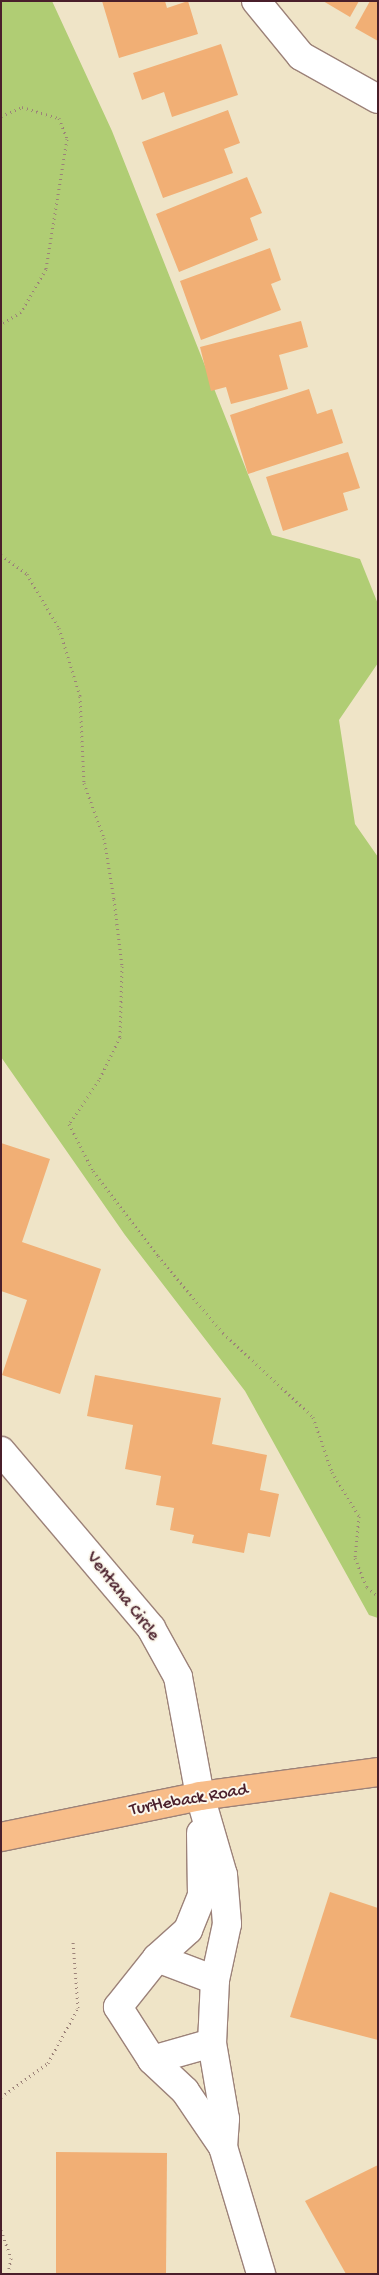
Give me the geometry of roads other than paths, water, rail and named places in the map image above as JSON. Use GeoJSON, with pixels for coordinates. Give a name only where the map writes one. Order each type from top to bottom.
{"type":"FeatureCollection","features":[{"type":"Feature","properties":{"kind":"main road","name":"Turtleback Road"},"geometry":{"type":"LineString","coordinates":[[1,1837],[200,1796],[378,1772]]}},
{"type":"Feature","properties":{"kind":"street"},"geometry":{"type":"LineString","coordinates":[[256,1],[301,56],[378,99]]}},
{"type":"Feature","properties":{"kind":"street","name":"Ventana Circle"},"geometry":{"type":"LineString","coordinates":[[1,1451],[152,1628],[178,1677],[200,1796]]}},
{"type":"Feature","properties":{"kind":"street"},"geometry":{"type":"LineString","coordinates":[[200,1796],[202,1895],[188,1930],[157,1958],[118,2007],[152,2060],[184,2091],[223,2147],[261,2274]]}},
{"type":"Feature","properties":{"kind":"street"},"geometry":{"type":"LineString","coordinates":[[200,1796],[223,1875],[227,1924],[215,1980],[212,2043],[224,2119],[223,2147]]}},
{"type":"Feature","properties":{"kind":"street"},"geometry":{"type":"LineString","coordinates":[[157,1958],[215,1980]]}},
{"type":"Feature","properties":{"kind":"street"},"geometry":{"type":"LineString","coordinates":[[152,2060],[212,2043]]}}]}
